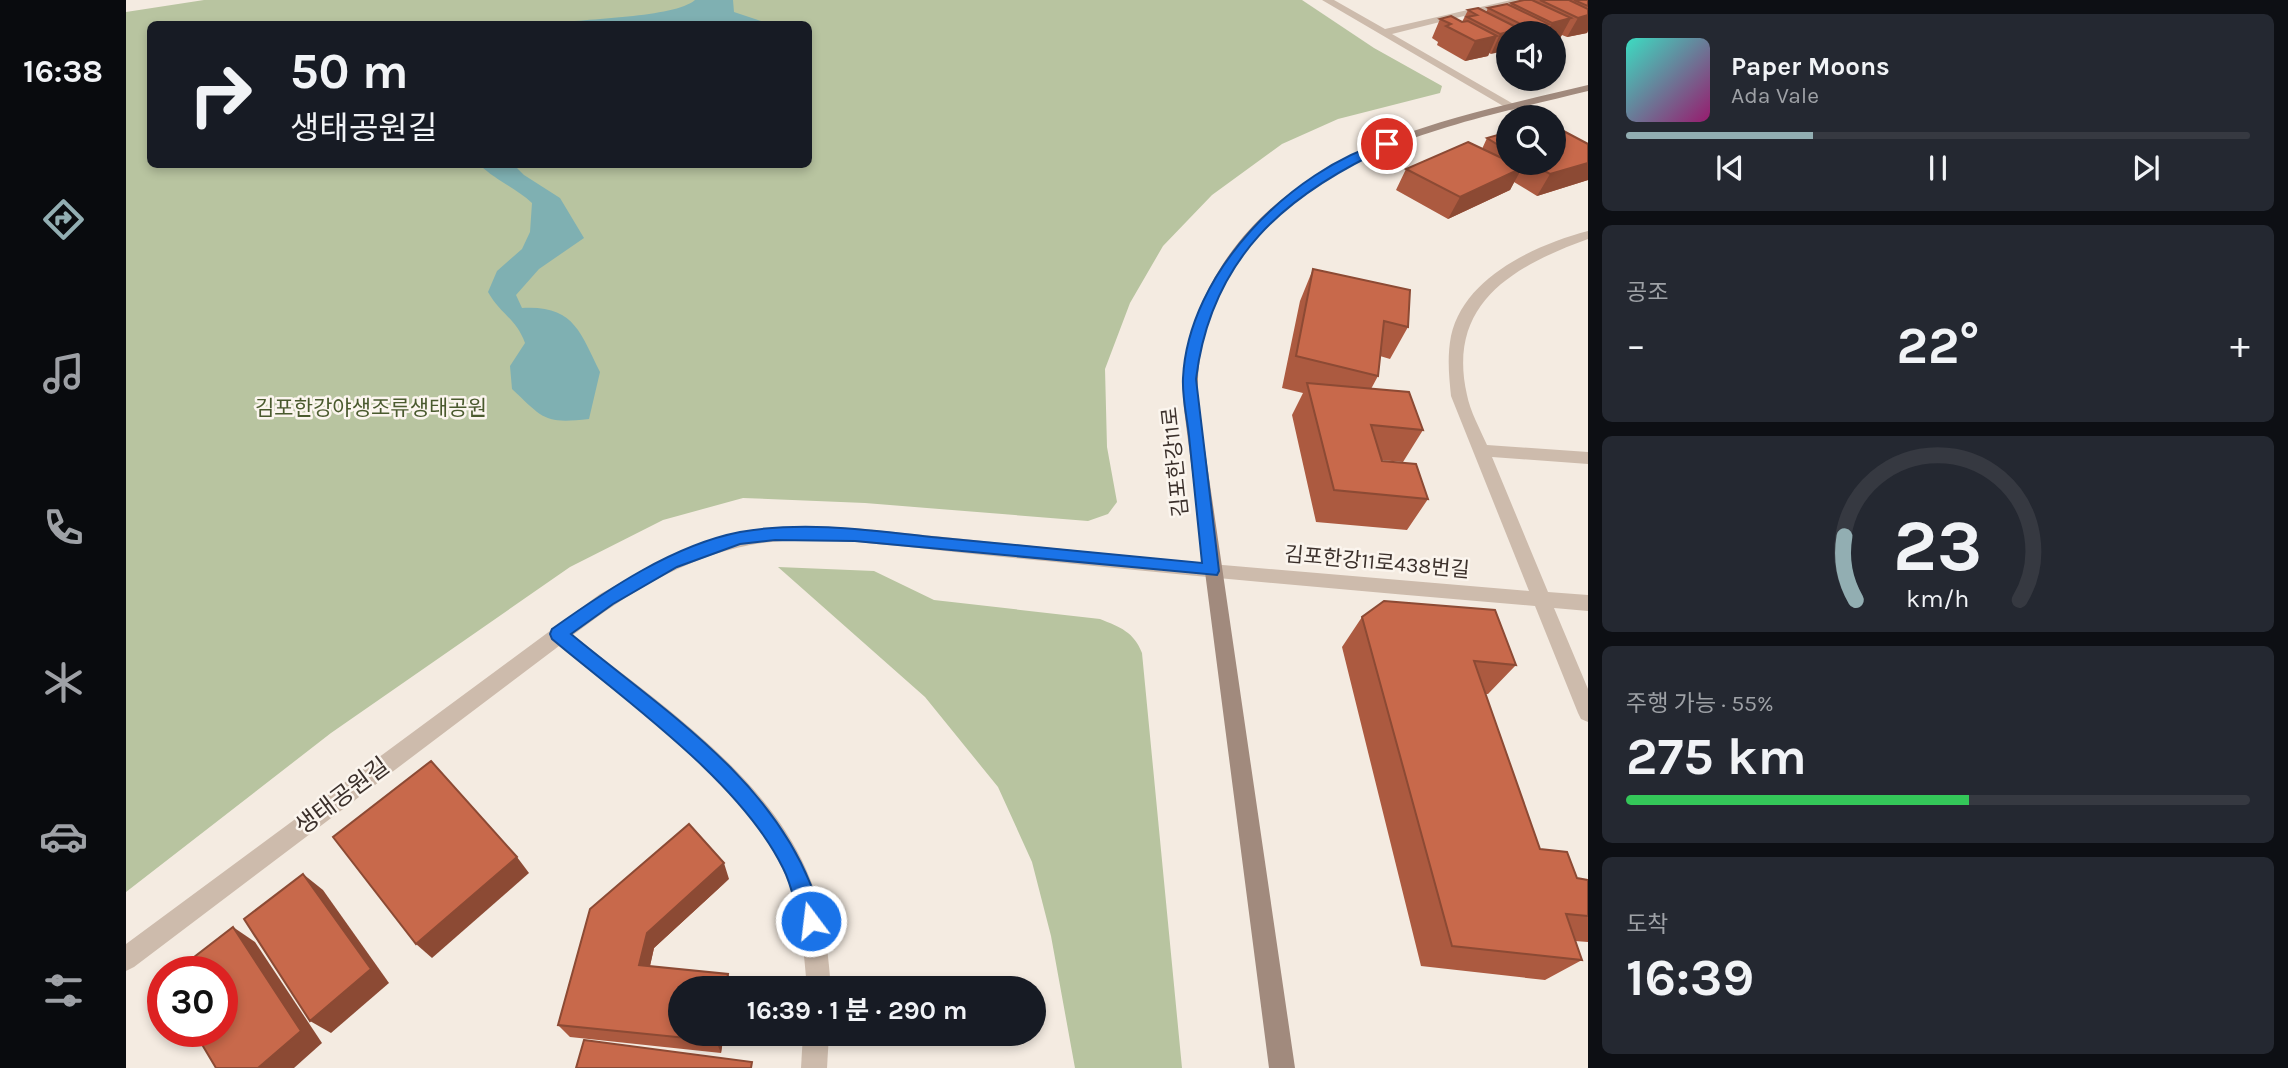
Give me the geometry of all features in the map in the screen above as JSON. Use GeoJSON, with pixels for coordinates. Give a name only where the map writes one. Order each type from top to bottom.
{"type":"FeatureCollection","features":[{"type":"Feature","properties":{"kind":"main road","name":"김포한강11로"},"geometry":{"type":"LineString","coordinates":[[1521,105],[1588,88]]}},
{"type":"Feature","properties":{"kind":"main road","name":"김포한강11로"},"geometry":{"type":"LineString","coordinates":[[1282,1068],[1211,571],[1189,379],[1193,348],[1203,316],[1236,255],[1283,204],[1338,166],[1364,152],[1496,112]]}},
{"type":"Feature","properties":{"kind":"street"},"geometry":{"type":"LineString","coordinates":[[1327,0],[1509,105]]}},
{"type":"Feature","properties":{"kind":"street"},"geometry":{"type":"LineString","coordinates":[[1382,33],[1502,2],[1523,0]]}},
{"type":"Feature","properties":{"kind":"street"},"geometry":{"type":"LineString","coordinates":[[1588,235],[1518,262],[1486,288],[1465,314],[1453,355],[1459,397],[1588,713]]}},
{"type":"Feature","properties":{"kind":"street"},"geometry":{"type":"LineString","coordinates":[[1480,450],[1588,458]]}},
{"type":"Feature","properties":{"kind":"street","name":"생태공원길"},"geometry":{"type":"LineString","coordinates":[[126,959],[558,634],[607,599],[671,562],[739,538],[775,534],[855,535],[1211,571]]}},
{"type":"Feature","properties":{"kind":"street","name":"김포한강11로438번길"},"geometry":{"type":"LineString","coordinates":[[1211,571],[1588,603]]}},
{"type":"Feature","properties":{"kind":"street"},"geometry":{"type":"LineString","coordinates":[[558,634],[719,768],[772,830],[790,860],[806,898],[816,944],[817,976]]}},
{"type":"Feature","properties":{"kind":"street"},"geometry":{"type":"LineString","coordinates":[[814,1068],[815,1046]]}},
{"type":"Feature","properties":{"kind":"green space","name":"김포한강야생조류생태공원"},"geometry":{"type":"Polygon","coordinates":[[[204,0],[1302,0],[1374,48],[1442,86],[1440,93],[1338,119],[1282,144],[1212,195],[1163,246],[1130,303],[1105,369],[1107,447],[1117,502],[1108,514],[1088,521],[865,503],[743,498],[663,520],[570,567],[331,733],[126,892],[126,12],[204,0]]]}},
{"type":"Feature","properties":{"kind":"green space"},"geometry":{"type":"Polygon","coordinates":[[[778,567],[874,571],[934,600],[1100,619],[1120,628],[1135,640],[1142,653],[1182,1068],[1075,1068],[1051,936],[1032,862],[998,787],[925,697],[778,567]]]}},
{"type":"Feature","properties":{"kind":"water"},"geometry":{"type":"Polygon","coordinates":[[[695,0],[733,0],[734,12],[761,21],[580,21],[649,14],[684,6],[695,0]]]}},
{"type":"Feature","properties":{"kind":"water"},"geometry":{"type":"Polygon","coordinates":[[[484,168],[517,168],[560,198],[584,238],[539,269],[516,295],[522,308],[553,311],[564,316],[580,333],[600,372],[589,419],[553,420],[531,407],[512,389],[510,366],[525,343],[517,328],[488,292],[497,271],[522,249],[530,232],[532,203],[484,168]]]}},
{"type":"Feature","properties":{"kind":"building"},"geometry":{"type":"Polygon","coordinates":[[[1532,0],[1571,18],[1548,21],[1511,3],[1532,0]]]}},
{"type":"Feature","properties":{"kind":"building"},"geometry":{"type":"Polygon","coordinates":[[[1540,0],[1569,0],[1588,9],[1588,15],[1578,18],[1540,0]]]}},
{"type":"Feature","properties":{"kind":"building"},"geometry":{"type":"Polygon","coordinates":[[[1574,0],[1588,0],[1588,6],[1574,0]]]}},
{"type":"Feature","properties":{"kind":"building"},"geometry":{"type":"Polygon","coordinates":[[[1507,4],[1543,21],[1515,21],[1488,8],[1507,4]]]}},
{"type":"Feature","properties":{"kind":"building"},"geometry":{"type":"Polygon","coordinates":[[[1478,8],[1504,21],[1496,21],[1496,32],[1467,17],[1477,15],[1468,10],[1478,8]]]}},
{"type":"Feature","properties":{"kind":"building"},"geometry":{"type":"Polygon","coordinates":[[[1451,16],[1462,22],[1468,21],[1496,36],[1475,41],[1446,26],[1451,24],[1440,19],[1451,16]]]}},
{"type":"Feature","properties":{"kind":"building"},"geometry":{"type":"Polygon","coordinates":[[[1566,132],[1588,144],[1588,163],[1566,169],[1566,132]]]}},
{"type":"Feature","properties":{"kind":"building"},"geometry":{"type":"Polygon","coordinates":[[[1496,135],[1496,144],[1487,138],[1496,135]]]}},
{"type":"Feature","properties":{"kind":"building"},"geometry":{"type":"Polygon","coordinates":[[[1468,142],[1496,155],[1496,175],[1507,175],[1460,197],[1406,169],[1468,142]]]}},
{"type":"Feature","properties":{"kind":"building"},"geometry":{"type":"Polygon","coordinates":[[[1313,269],[1410,290],[1408,327],[1384,321],[1378,376],[1296,356],[1313,269]]]}},
{"type":"Feature","properties":{"kind":"building"},"geometry":{"type":"Polygon","coordinates":[[[1307,383],[1409,392],[1423,430],[1371,425],[1382,461],[1416,464],[1428,499],[1334,490],[1307,383]]]}},
{"type":"Feature","properties":{"kind":"building"},"geometry":{"type":"Polygon","coordinates":[[[1384,601],[1495,610],[1516,665],[1474,661],[1540,849],[1567,852],[1577,878],[1588,880],[1588,916],[1566,914],[1582,960],[1452,946],[1362,617],[1384,601]]]}},
{"type":"Feature","properties":{"kind":"building"},"geometry":{"type":"Polygon","coordinates":[[[431,761],[517,857],[416,944],[333,837],[431,761]]]}},
{"type":"Feature","properties":{"kind":"building"},"geometry":{"type":"Polygon","coordinates":[[[689,824],[724,863],[647,933],[639,965],[728,976],[668,976],[668,1036],[558,1025],[590,909],[689,824]]]}},
{"type":"Feature","properties":{"kind":"building"},"geometry":{"type":"Polygon","coordinates":[[[303,874],[371,969],[310,1021],[244,919],[303,874]]]}},
{"type":"Feature","properties":{"kind":"building"},"geometry":{"type":"Polygon","coordinates":[[[233,927],[301,1031],[258,1068],[216,1068],[204,1047],[238,1047],[238,956],[195,956],[233,927]]]}},
{"type":"Feature","properties":{"kind":"building"},"geometry":{"type":"Polygon","coordinates":[[[584,1040],[752,1062],[751,1068],[576,1068],[584,1040]]]}},
{"type":"Feature","properties":{"kind":"route"},"geometry":{"type":"LineString","coordinates":[[811,921],[806,898],[790,860],[772,830],[748,799],[719,768],[558,634],[607,599],[671,562],[739,538],[775,534],[855,535],[1211,571],[1189,379],[1193,348],[1203,316],[1236,255],[1283,204],[1338,166],[1364,152],[1387,144]]}}]}
